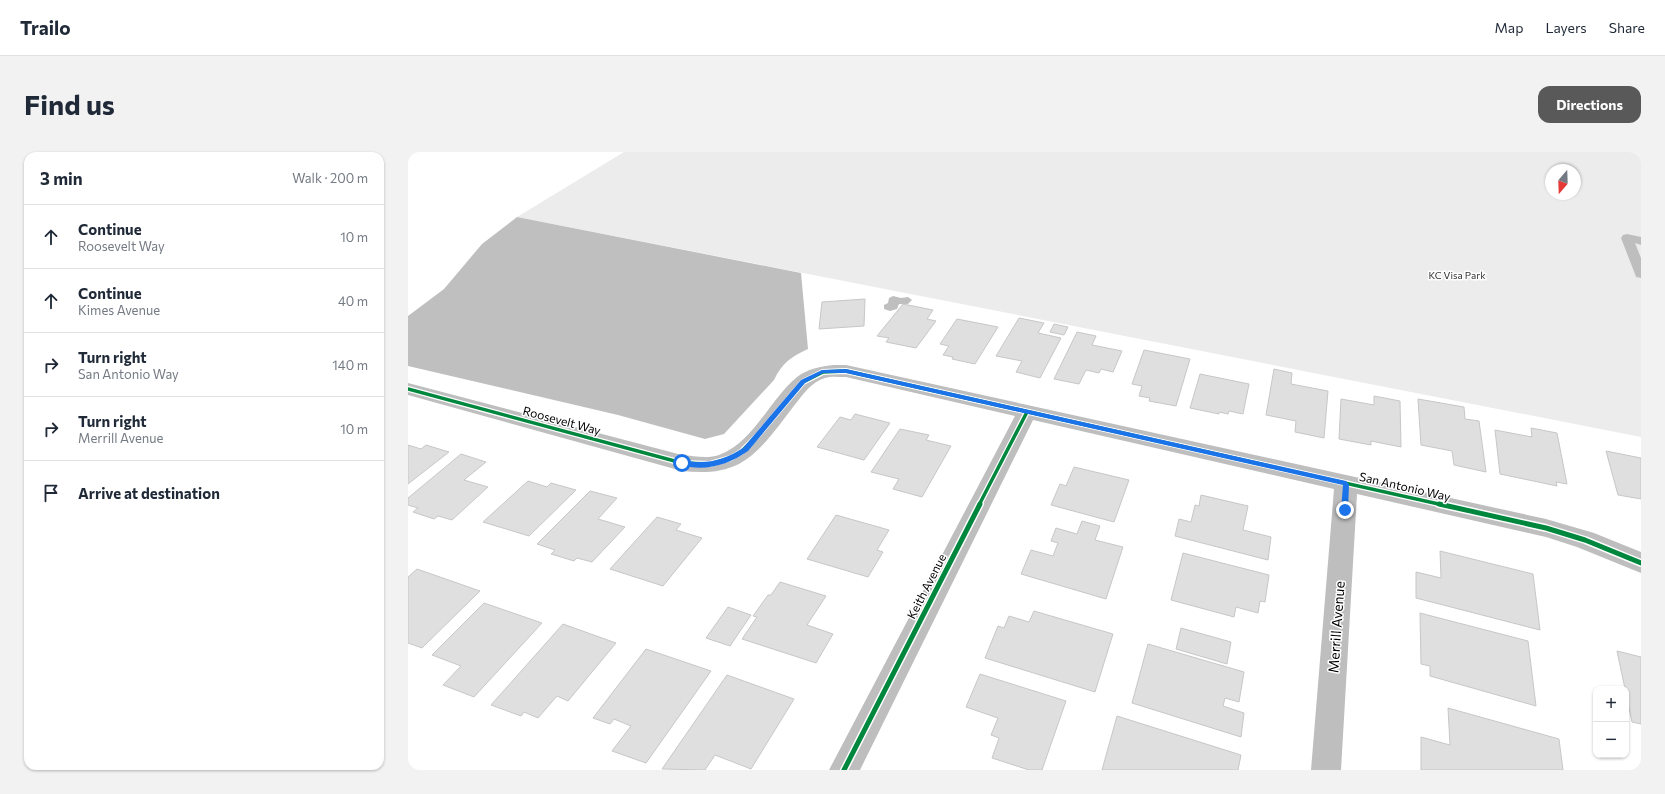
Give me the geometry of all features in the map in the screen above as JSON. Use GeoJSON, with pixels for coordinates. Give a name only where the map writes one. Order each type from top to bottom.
{"type":"FeatureCollection","features":[{"type":"Feature","properties":{"kind":"street","name":"San Antonio Way"},"geometry":{"type":"LineString","coordinates":[[810,377],[822,372],[846,371],[1546,528],[1585,540],[1641,563]]}},
{"type":"Feature","properties":{"kind":"street","name":"Roosevelt Way"},"geometry":{"type":"LineString","coordinates":[[408,388],[682,463],[697,465],[724,462],[746,450],[803,382],[810,377]]}},
{"type":"Feature","properties":{"kind":"street","name":"Keith Avenue"},"geometry":{"type":"LineString","coordinates":[[844,770],[1027,412]]}},
{"type":"Feature","properties":{"kind":"street","name":"Merrill Avenue"},"geometry":{"type":"LineString","coordinates":[[1326,770],[1346,484]]}},
{"type":"Feature","properties":{"kind":"lane"},"geometry":{"type":"LineString","coordinates":[[1641,240],[1626,238],[1641,274]]}},
{"type":"Feature","properties":{"kind":"green space","name":"KC Visa Park"},"geometry":{"type":"Polygon","coordinates":[[[624,152],[1641,152],[1641,437],[517,217],[624,152]]]}},
{"type":"Feature","properties":{"kind":"shaded area"},"geometry":{"type":"Polygon","coordinates":[[[517,217],[801,273],[808,349],[792,357],[780,369],[774,380],[724,434],[705,439],[618,415],[408,366],[408,316],[444,289],[482,244],[517,217]]]}},
{"type":"Feature","properties":{"kind":"shaded area"},"geometry":{"type":"Polygon","coordinates":[[[893,296],[901,298],[908,297],[912,300],[908,304],[899,304],[897,309],[890,311],[884,309],[884,305],[888,303],[889,298],[893,296]]]}},
{"type":"Feature","properties":{"kind":"building"},"geometry":{"type":"Polygon","coordinates":[[[865,299],[864,326],[819,329],[822,302],[865,299]]]}},
{"type":"Feature","properties":{"kind":"building"},"geometry":{"type":"Polygon","coordinates":[[[903,304],[933,310],[927,319],[936,321],[916,348],[886,342],[889,338],[877,336],[903,304]]]}},
{"type":"Feature","properties":{"kind":"building"},"geometry":{"type":"Polygon","coordinates":[[[1019,318],[1044,323],[1038,333],[1061,338],[1040,378],[1016,372],[1022,361],[996,356],[1019,318]]]}},
{"type":"Feature","properties":{"kind":"building"},"geometry":{"type":"Polygon","coordinates":[[[957,319],[998,327],[975,364],[952,359],[953,357],[943,355],[949,346],[940,344],[957,319]]]}},
{"type":"Feature","properties":{"kind":"building"},"geometry":{"type":"Polygon","coordinates":[[[1054,324],[1068,327],[1064,335],[1050,332],[1054,324]]]}},
{"type":"Feature","properties":{"kind":"building"},"geometry":{"type":"Polygon","coordinates":[[[1077,332],[1096,336],[1092,345],[1122,351],[1113,372],[1101,369],[1099,373],[1086,370],[1079,384],[1054,379],[1077,332]]]}},
{"type":"Feature","properties":{"kind":"building"},"geometry":{"type":"Polygon","coordinates":[[[1144,350],[1190,359],[1176,406],[1149,401],[1150,398],[1139,396],[1142,386],[1132,384],[1144,350]]]}},
{"type":"Feature","properties":{"kind":"building"},"geometry":{"type":"Polygon","coordinates":[[[1274,369],[1292,373],[1291,384],[1328,391],[1324,438],[1295,432],[1296,421],[1266,415],[1274,369]]]}},
{"type":"Feature","properties":{"kind":"building"},"geometry":{"type":"Polygon","coordinates":[[[1200,374],[1249,384],[1243,414],[1229,411],[1228,414],[1219,412],[1219,414],[1190,408],[1200,374]]]}},
{"type":"Feature","properties":{"kind":"building"},"geometry":{"type":"Polygon","coordinates":[[[1374,396],[1400,401],[1401,447],[1371,441],[1371,445],[1339,439],[1341,399],[1374,405],[1374,396]]]}},
{"type":"Feature","properties":{"kind":"building"},"geometry":{"type":"Polygon","coordinates":[[[1418,399],[1464,407],[1465,419],[1479,421],[1486,472],[1454,465],[1452,451],[1421,445],[1418,399]]]}},
{"type":"Feature","properties":{"kind":"building"},"geometry":{"type":"Polygon","coordinates":[[[855,414],[890,423],[864,460],[817,447],[840,417],[851,420],[855,414]]]}},
{"type":"Feature","properties":{"kind":"building"},"geometry":{"type":"Polygon","coordinates":[[[1531,428],[1557,433],[1567,484],[1556,482],[1557,486],[1500,474],[1495,430],[1532,437],[1531,428]]]}},
{"type":"Feature","properties":{"kind":"building"},"geometry":{"type":"Polygon","coordinates":[[[900,429],[929,435],[926,440],[951,446],[922,497],[893,489],[899,479],[871,472],[900,429]]]}},
{"type":"Feature","properties":{"kind":"building"},"geometry":{"type":"Polygon","coordinates":[[[408,445],[421,449],[426,445],[449,452],[408,484],[408,445]]]}},
{"type":"Feature","properties":{"kind":"building"},"geometry":{"type":"Polygon","coordinates":[[[1606,451],[1641,458],[1641,499],[1618,495],[1606,451]]]}},
{"type":"Feature","properties":{"kind":"building"},"geometry":{"type":"Polygon","coordinates":[[[461,454],[486,462],[464,480],[488,487],[452,520],[438,516],[434,519],[413,512],[418,508],[408,505],[408,498],[461,454]]]}},
{"type":"Feature","properties":{"kind":"building"},"geometry":{"type":"Polygon","coordinates":[[[1074,467],[1129,480],[1114,522],[1051,505],[1060,484],[1066,486],[1074,467]]]}},
{"type":"Feature","properties":{"kind":"building"},"geometry":{"type":"Polygon","coordinates":[[[528,481],[547,487],[551,483],[576,490],[529,536],[483,522],[528,481]]]}},
{"type":"Feature","properties":{"kind":"building"},"geometry":{"type":"Polygon","coordinates":[[[590,491],[617,498],[598,519],[625,527],[592,562],[577,558],[574,561],[551,554],[555,550],[537,544],[590,491]]]}},
{"type":"Feature","properties":{"kind":"building"},"geometry":{"type":"Polygon","coordinates":[[[1201,495],[1248,506],[1243,530],[1271,537],[1268,560],[1175,536],[1179,519],[1191,522],[1195,505],[1199,506],[1201,495]]]}},
{"type":"Feature","properties":{"kind":"building"},"geometry":{"type":"Polygon","coordinates":[[[836,515],[889,530],[877,550],[883,552],[868,577],[807,559],[836,515]]]}},
{"type":"Feature","properties":{"kind":"building"},"geometry":{"type":"Polygon","coordinates":[[[657,517],[681,524],[676,530],[702,538],[663,586],[610,569],[657,517]]]}},
{"type":"Feature","properties":{"kind":"building"},"geometry":{"type":"Polygon","coordinates":[[[1082,521],[1100,526],[1095,540],[1123,547],[1106,599],[1021,574],[1031,550],[1053,556],[1058,543],[1051,541],[1056,528],[1077,534],[1082,521]]]}},
{"type":"Feature","properties":{"kind":"building"},"geometry":{"type":"Polygon","coordinates":[[[1440,551],[1533,574],[1540,630],[1416,598],[1416,572],[1441,578],[1440,551]]]}},
{"type":"Feature","properties":{"kind":"building"},"geometry":{"type":"Polygon","coordinates":[[[1183,553],[1269,575],[1265,602],[1260,601],[1258,613],[1236,607],[1234,617],[1171,600],[1183,553]]]}},
{"type":"Feature","properties":{"kind":"building"},"geometry":{"type":"Polygon","coordinates":[[[417,569],[480,591],[422,648],[408,643],[408,577],[417,569]]]}},
{"type":"Feature","properties":{"kind":"building"},"geometry":{"type":"Polygon","coordinates":[[[780,582],[826,596],[807,625],[833,634],[816,663],[742,639],[757,617],[753,616],[768,595],[771,595],[780,582]]]}},
{"type":"Feature","properties":{"kind":"building"},"geometry":{"type":"Polygon","coordinates":[[[484,603],[542,623],[474,697],[443,685],[461,666],[432,655],[484,603]]]}},
{"type":"Feature","properties":{"kind":"building"},"geometry":{"type":"Polygon","coordinates":[[[728,607],[751,615],[730,646],[706,638],[728,607]]]}},
{"type":"Feature","properties":{"kind":"building"},"geometry":{"type":"Polygon","coordinates":[[[1034,611],[1113,634],[1095,692],[985,658],[998,626],[1004,628],[1009,616],[1029,622],[1034,611]]]}},
{"type":"Feature","properties":{"kind":"building"},"geometry":{"type":"Polygon","coordinates":[[[1420,613],[1528,641],[1536,706],[1430,676],[1430,666],[1421,664],[1420,613]]]}},
{"type":"Feature","properties":{"kind":"building"},"geometry":{"type":"Polygon","coordinates":[[[563,624],[616,643],[568,701],[557,696],[538,718],[524,712],[521,716],[491,705],[563,624]]]}},
{"type":"Feature","properties":{"kind":"building"},"geometry":{"type":"Polygon","coordinates":[[[1181,628],[1231,642],[1227,664],[1176,649],[1181,628]]]}},
{"type":"Feature","properties":{"kind":"building"},"geometry":{"type":"Polygon","coordinates":[[[1148,644],[1244,672],[1239,702],[1225,698],[1223,706],[1244,713],[1241,737],[1132,703],[1148,644]]]}},
{"type":"Feature","properties":{"kind":"building"},"geometry":{"type":"Polygon","coordinates":[[[646,649],[711,671],[646,763],[612,751],[631,726],[614,719],[610,724],[593,718],[646,649]]]}},
{"type":"Feature","properties":{"kind":"building"},"geometry":{"type":"Polygon","coordinates":[[[1617,651],[1641,657],[1641,724],[1632,722],[1629,708],[1629,686],[1624,686],[1617,651]]]}},
{"type":"Feature","properties":{"kind":"building"},"geometry":{"type":"Polygon","coordinates":[[[980,674],[1066,701],[1042,770],[1029,770],[992,758],[999,738],[991,735],[998,718],[966,707],[980,674]]]}},
{"type":"Feature","properties":{"kind":"building"},"geometry":{"type":"Polygon","coordinates":[[[727,675],[794,699],[751,769],[715,755],[705,770],[662,769],[727,675]]]}},
{"type":"Feature","properties":{"kind":"building"},"geometry":{"type":"Polygon","coordinates":[[[1448,708],[1559,739],[1563,770],[1421,770],[1421,737],[1450,745],[1448,708]]]}},
{"type":"Feature","properties":{"kind":"building"},"geometry":{"type":"Polygon","coordinates":[[[1117,716],[1241,755],[1238,770],[1102,770],[1117,716]]]}},
{"type":"Feature","properties":{"kind":"cycle path"},"geometry":{"type":"LineString","coordinates":[[408,389],[682,463],[697,465],[721,462],[741,452],[768,424],[803,382],[823,372],[846,371],[1546,528],[1585,540],[1641,563]]}},
{"type":"Feature","properties":{"kind":"cycle path"},"geometry":{"type":"LineString","coordinates":[[844,770],[1027,412]]}},
{"type":"Feature","properties":{"kind":"route"},"geometry":{"type":"LineString","coordinates":[[682,463],[697,465],[724,462],[746,450],[803,382],[822,372],[832,370],[866,374],[1346,484],[1345,510]]}}]}
